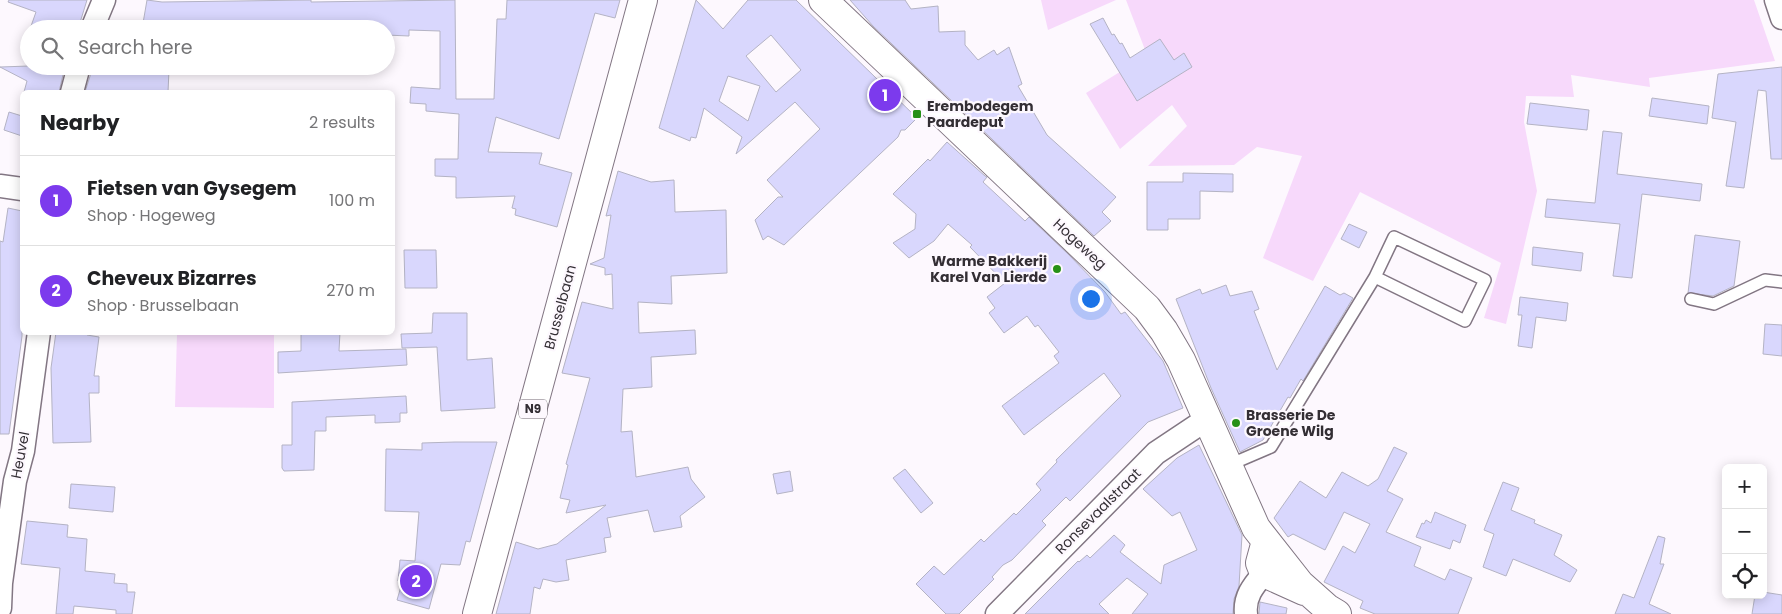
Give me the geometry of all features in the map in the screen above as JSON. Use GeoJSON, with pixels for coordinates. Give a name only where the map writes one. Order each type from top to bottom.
{"type":"FeatureCollection","features":[{"type":"Feature","properties":{"kind":"street"},"geometry":{"type":"LineString","coordinates":[[96,20],[104,0]]}},
{"type":"Feature","properties":{"kind":"street","name":"Brusselbaan"},"geometry":{"type":"LineString","coordinates":[[477,614],[643,0]]}},
{"type":"Feature","properties":{"kind":"street","name":"Hogeweg"},"geometry":{"type":"LineString","coordinates":[[823,0],[1147,308],[1164,330],[1181,360],[1256,528],[1300,584],[1337,614]]}},
{"type":"Feature","properties":{"kind":"street"},"geometry":{"type":"LineString","coordinates":[[1776,0],[1782,18]]}},
{"type":"Feature","properties":{"kind":"street"},"geometry":{"type":"LineString","coordinates":[[73,90],[77,75]]}},
{"type":"Feature","properties":{"kind":"street"},"geometry":{"type":"LineString","coordinates":[[0,186],[20,189]]}},
{"type":"Feature","properties":{"kind":"street","name":"Heuvel"},"geometry":{"type":"LineString","coordinates":[[0,608],[1,583],[15,481],[22,451],[39,335]]}},
{"type":"Feature","properties":{"kind":"street","name":"Ronsevaalstraat"},"geometry":{"type":"LineString","coordinates":[[997,614],[1156,453],[1207,419]]}},
{"type":"Feature","properties":{"kind":"street"},"geometry":{"type":"LineString","coordinates":[[1246,614],[1246,600],[1264,573],[1260,563],[1266,541]]}},
{"type":"Feature","properties":{"kind":"street","name":"Hogeweg"},"geometry":{"type":"LineString","coordinates":[[1264,573],[1312,595]]}},
{"type":"Feature","properties":{"kind":"lane"},"geometry":{"type":"LineString","coordinates":[[1229,465],[1272,447],[1375,277],[1394,237],[1485,280],[1465,321],[1375,277]]}},
{"type":"Feature","properties":{"kind":"lane"},"geometry":{"type":"LineString","coordinates":[[1691,299],[1714,304],[1765,280],[1782,282]]}},
{"type":"Feature","properties":{"kind":"shaded area"},"geometry":{"type":"Polygon","coordinates":[[[1041,0],[1116,0],[1048,30],[1041,0]]]}},
{"type":"Feature","properties":{"kind":"shaded area"},"geometry":{"type":"Polygon","coordinates":[[[1126,0],[1754,0],[1775,61],[1649,78],[1650,87],[1571,75],[1574,97],[1526,96],[1524,122],[1537,191],[1506,324],[1484,318],[1501,263],[1360,192],[1313,281],[1263,258],[1302,156],[1257,147],[1234,165],[1148,166],[1187,126],[1172,105],[1120,149],[1086,93],[1147,55],[1126,0]]]}},
{"type":"Feature","properties":{"kind":"shaded area"},"geometry":{"type":"Polygon","coordinates":[[[177,335],[274,335],[274,408],[175,407],[177,335]]]}},
{"type":"Feature","properties":{"kind":"building"},"geometry":{"type":"Polygon","coordinates":[[[9,0],[87,0],[81,20],[33,20],[36,12],[8,2],[9,0]]]}},
{"type":"Feature","properties":{"kind":"building"},"geometry":{"type":"Polygon","coordinates":[[[147,0],[162,2],[311,0],[311,2],[455,0],[456,99],[494,99],[497,19],[506,19],[507,0],[620,0],[615,18],[595,13],[559,139],[496,117],[488,152],[542,153],[539,164],[572,173],[557,227],[515,215],[516,209],[512,208],[515,196],[456,198],[456,177],[435,176],[435,159],[458,159],[459,114],[426,111],[426,104],[410,103],[411,87],[440,89],[440,31],[409,30],[409,36],[395,35],[395,20],[144,20],[147,0]]]}},
{"type":"Feature","properties":{"kind":"building"},"geometry":{"type":"Polygon","coordinates":[[[696,0],[723,29],[748,0],[796,0],[917,118],[905,130],[901,130],[898,137],[784,245],[768,236],[763,240],[755,220],[778,197],[783,197],[767,180],[820,129],[795,102],[736,154],[742,137],[704,108],[696,138],[691,137],[690,141],[659,128],[696,0]],[[771,35],[746,56],[776,92],[801,70],[771,35]],[[728,76],[719,101],[748,121],[760,86],[728,76]]]}},
{"type":"Feature","properties":{"kind":"building"},"geometry":{"type":"Polygon","coordinates":[[[850,0],[905,0],[911,9],[938,6],[939,32],[965,31],[965,45],[978,60],[994,50],[997,55],[1009,47],[1022,84],[1018,86],[1047,135],[1116,197],[1102,212],[1111,221],[1094,236],[873,26],[850,0]]]}},
{"type":"Feature","properties":{"kind":"building"},"geometry":{"type":"Polygon","coordinates":[[[1103,18],[1112,35],[1114,34],[1120,44],[1122,43],[1130,58],[1160,39],[1174,60],[1184,53],[1192,67],[1137,101],[1090,24],[1103,18]]]}},
{"type":"Feature","properties":{"kind":"building"},"geometry":{"type":"Polygon","coordinates":[[[20,66],[20,75],[63,75],[59,90],[25,90],[27,81],[0,67],[20,66]]]}},
{"type":"Feature","properties":{"kind":"building"},"geometry":{"type":"Polygon","coordinates":[[[1782,67],[1782,159],[1771,159],[1766,91],[1758,90],[1744,188],[1726,186],[1736,122],[1712,118],[1718,74],[1782,67]]]}},
{"type":"Feature","properties":{"kind":"building"},"geometry":{"type":"Polygon","coordinates":[[[90,75],[169,75],[168,90],[86,90],[90,75]]]}},
{"type":"Feature","properties":{"kind":"building"},"geometry":{"type":"Polygon","coordinates":[[[1652,98],[1709,106],[1707,124],[1649,116],[1652,98]]]}},
{"type":"Feature","properties":{"kind":"building"},"geometry":{"type":"Polygon","coordinates":[[[1530,103],[1589,110],[1587,130],[1527,124],[1530,103]]]}},
{"type":"Feature","properties":{"kind":"building"},"geometry":{"type":"Polygon","coordinates":[[[9,112],[20,115],[20,135],[4,130],[9,112]]]}},
{"type":"Feature","properties":{"kind":"building"},"geometry":{"type":"Polygon","coordinates":[[[1603,131],[1622,133],[1617,174],[1702,184],[1700,201],[1642,194],[1632,278],[1613,276],[1620,224],[1545,217],[1547,199],[1595,203],[1603,131]]]}},
{"type":"Feature","properties":{"kind":"building"},"geometry":{"type":"Polygon","coordinates":[[[947,142],[987,177],[983,182],[1025,221],[1029,217],[1068,254],[1105,292],[1121,314],[1125,312],[1163,361],[1183,408],[1148,422],[1070,501],[1066,497],[1042,521],[1046,525],[1012,560],[1003,565],[992,577],[994,579],[959,614],[946,614],[916,584],[934,566],[944,575],[981,539],[984,542],[1014,513],[1016,515],[1041,490],[1036,484],[1057,462],[1056,460],[1121,396],[1104,373],[1024,435],[1002,406],[1059,363],[1054,356],[1059,352],[1038,325],[1035,327],[1027,316],[1004,333],[989,313],[995,308],[987,297],[1005,283],[970,247],[972,245],[948,224],[934,241],[909,258],[893,243],[915,229],[916,214],[893,194],[928,159],[930,161],[947,142]]]}},
{"type":"Feature","properties":{"kind":"building"},"geometry":{"type":"Polygon","coordinates":[[[618,171],[651,182],[674,180],[675,212],[726,210],[727,273],[671,276],[672,304],[638,302],[639,333],[695,330],[696,354],[651,357],[652,387],[623,389],[621,432],[632,431],[636,477],[688,467],[691,479],[705,497],[680,516],[682,527],[654,532],[648,510],[607,518],[611,537],[604,538],[606,552],[566,560],[569,580],[556,582],[543,579],[540,589],[534,587],[530,614],[496,614],[516,542],[538,549],[557,544],[606,505],[566,513],[570,500],[560,498],[568,465],[566,464],[590,378],[562,373],[582,302],[613,309],[612,274],[605,275],[605,268],[590,264],[604,258],[611,215],[606,216],[618,171]]]}},
{"type":"Feature","properties":{"kind":"building"},"geometry":{"type":"Polygon","coordinates":[[[1183,173],[1233,174],[1233,192],[1200,191],[1200,219],[1168,219],[1168,230],[1147,230],[1147,182],[1183,182],[1183,173]]]}},
{"type":"Feature","properties":{"kind":"building"},"geometry":{"type":"Polygon","coordinates":[[[8,208],[20,211],[20,335],[22,336],[9,434],[0,434],[0,241],[3,242],[8,208]]]}},
{"type":"Feature","properties":{"kind":"building"},"geometry":{"type":"Polygon","coordinates":[[[1349,224],[1367,232],[1359,248],[1341,239],[1349,224]]]}},
{"type":"Feature","properties":{"kind":"building"},"geometry":{"type":"Polygon","coordinates":[[[1695,235],[1740,241],[1734,286],[1713,296],[1688,293],[1695,235]]]}},
{"type":"Feature","properties":{"kind":"building"},"geometry":{"type":"Polygon","coordinates":[[[1533,247],[1583,253],[1581,271],[1532,265],[1533,247]]]}},
{"type":"Feature","properties":{"kind":"building"},"geometry":{"type":"Polygon","coordinates":[[[404,250],[436,250],[437,288],[405,288],[404,250]]]}},
{"type":"Feature","properties":{"kind":"building"},"geometry":{"type":"Polygon","coordinates":[[[1226,285],[1230,296],[1252,291],[1259,309],[1254,311],[1277,370],[1325,286],[1340,295],[1344,293],[1353,298],[1303,381],[1301,379],[1290,398],[1288,397],[1263,440],[1240,452],[1211,388],[1176,299],[1200,289],[1202,294],[1226,285]]]}},
{"type":"Feature","properties":{"kind":"building"},"geometry":{"type":"Polygon","coordinates":[[[1520,297],[1568,303],[1566,321],[1536,317],[1532,348],[1518,346],[1522,315],[1518,315],[1520,297]]]}},
{"type":"Feature","properties":{"kind":"building"},"geometry":{"type":"Polygon","coordinates":[[[433,313],[467,313],[467,360],[492,358],[495,408],[441,411],[437,347],[402,348],[401,334],[432,333],[433,313]]]}},
{"type":"Feature","properties":{"kind":"building"},"geometry":{"type":"Polygon","coordinates":[[[1765,324],[1782,325],[1782,356],[1763,354],[1765,324]]]}},
{"type":"Feature","properties":{"kind":"building"},"geometry":{"type":"Polygon","coordinates":[[[56,335],[99,337],[94,376],[99,376],[99,393],[89,393],[91,442],[53,443],[51,368],[56,335]]]}},
{"type":"Feature","properties":{"kind":"building"},"geometry":{"type":"Polygon","coordinates":[[[301,335],[340,335],[339,351],[406,349],[407,365],[278,373],[278,352],[301,351],[301,335]]]}},
{"type":"Feature","properties":{"kind":"building"},"geometry":{"type":"Polygon","coordinates":[[[406,396],[407,413],[400,413],[400,422],[375,423],[375,415],[326,417],[326,431],[315,431],[314,470],[284,471],[282,468],[282,445],[292,445],[292,402],[406,396]]]}},
{"type":"Feature","properties":{"kind":"building"},"geometry":{"type":"Polygon","coordinates":[[[497,442],[470,542],[466,541],[460,565],[441,564],[429,609],[397,600],[402,583],[398,581],[400,560],[415,561],[419,512],[385,511],[386,449],[422,450],[422,443],[497,442]]]}},
{"type":"Feature","properties":{"kind":"building"},"geometry":{"type":"Polygon","coordinates":[[[1199,445],[1242,535],[1239,586],[1234,599],[1233,614],[1132,614],[1148,594],[1127,578],[1099,604],[1109,614],[1025,614],[1078,561],[1087,555],[1090,558],[1114,535],[1125,545],[1120,552],[1161,584],[1164,565],[1197,550],[1180,512],[1172,516],[1143,489],[1177,458],[1199,445]]]}},
{"type":"Feature","properties":{"kind":"building"},"geometry":{"type":"Polygon","coordinates":[[[1394,447],[1407,453],[1387,491],[1403,499],[1386,532],[1421,547],[1414,566],[1445,580],[1450,569],[1472,578],[1458,614],[1375,614],[1360,608],[1363,601],[1324,582],[1343,546],[1355,553],[1370,524],[1344,512],[1325,550],[1293,534],[1288,537],[1274,518],[1300,481],[1326,498],[1342,472],[1368,486],[1378,479],[1394,447]]]}},
{"type":"Feature","properties":{"kind":"building"},"geometry":{"type":"Polygon","coordinates":[[[905,469],[933,503],[921,513],[893,478],[905,469]]]}},
{"type":"Feature","properties":{"kind":"building"},"geometry":{"type":"Polygon","coordinates":[[[790,471],[793,491],[777,494],[773,474],[790,471]]]}},
{"type":"Feature","properties":{"kind":"building"},"geometry":{"type":"Polygon","coordinates":[[[1503,482],[1519,488],[1511,510],[1535,520],[1534,523],[1562,535],[1554,555],[1577,570],[1570,582],[1513,559],[1506,576],[1483,567],[1494,534],[1484,530],[1503,482]]]}},
{"type":"Feature","properties":{"kind":"building"},"geometry":{"type":"Polygon","coordinates":[[[71,484],[115,487],[113,512],[69,508],[71,484]]]}},
{"type":"Feature","properties":{"kind":"building"},"geometry":{"type":"Polygon","coordinates":[[[1435,512],[1466,525],[1460,543],[1453,540],[1450,549],[1416,537],[1422,523],[1424,524],[1426,520],[1431,523],[1435,512]]]}},
{"type":"Feature","properties":{"kind":"building"},"geometry":{"type":"Polygon","coordinates":[[[27,521],[68,525],[67,537],[87,539],[85,571],[115,574],[114,583],[127,584],[127,592],[135,592],[132,614],[116,614],[116,610],[74,606],[73,614],[56,614],[60,568],[21,564],[27,521]]]}},
{"type":"Feature","properties":{"kind":"building"},"geometry":{"type":"Polygon","coordinates":[[[1658,536],[1665,538],[1660,564],[1664,564],[1649,604],[1671,614],[1615,614],[1623,594],[1634,598],[1658,536]]]}},
{"type":"Feature","properties":{"kind":"building"},"geometry":{"type":"Polygon","coordinates":[[[1767,593],[1782,595],[1782,614],[1752,614],[1754,599],[1767,599],[1767,593]]]}},
{"type":"Feature","properties":{"kind":"building"},"geometry":{"type":"Polygon","coordinates":[[[1260,602],[1287,608],[1286,614],[1259,614],[1260,602]]]}},
{"type":"Feature","properties":{"kind":"place","name":"Fietsen van Gysegem"},"geometry":{"type":"Point","coordinates":[885,95]}},
{"type":"Feature","properties":{"kind":"place","name":"Erembodegem Paardeput"},"geometry":{"type":"Point","coordinates":[917,114]}},
{"type":"Feature","properties":{"kind":"place","name":"Warme Bakkerij Karel Van Lierde"},"geometry":{"type":"Point","coordinates":[1057,269]}},
{"type":"Feature","properties":{"kind":"place","name":"Brasserie De Groene Wilg"},"geometry":{"type":"Point","coordinates":[1236,423]}},
{"type":"Feature","properties":{"kind":"place","name":"Cheveux Bizarres"},"geometry":{"type":"Point","coordinates":[416,581]}}]}
